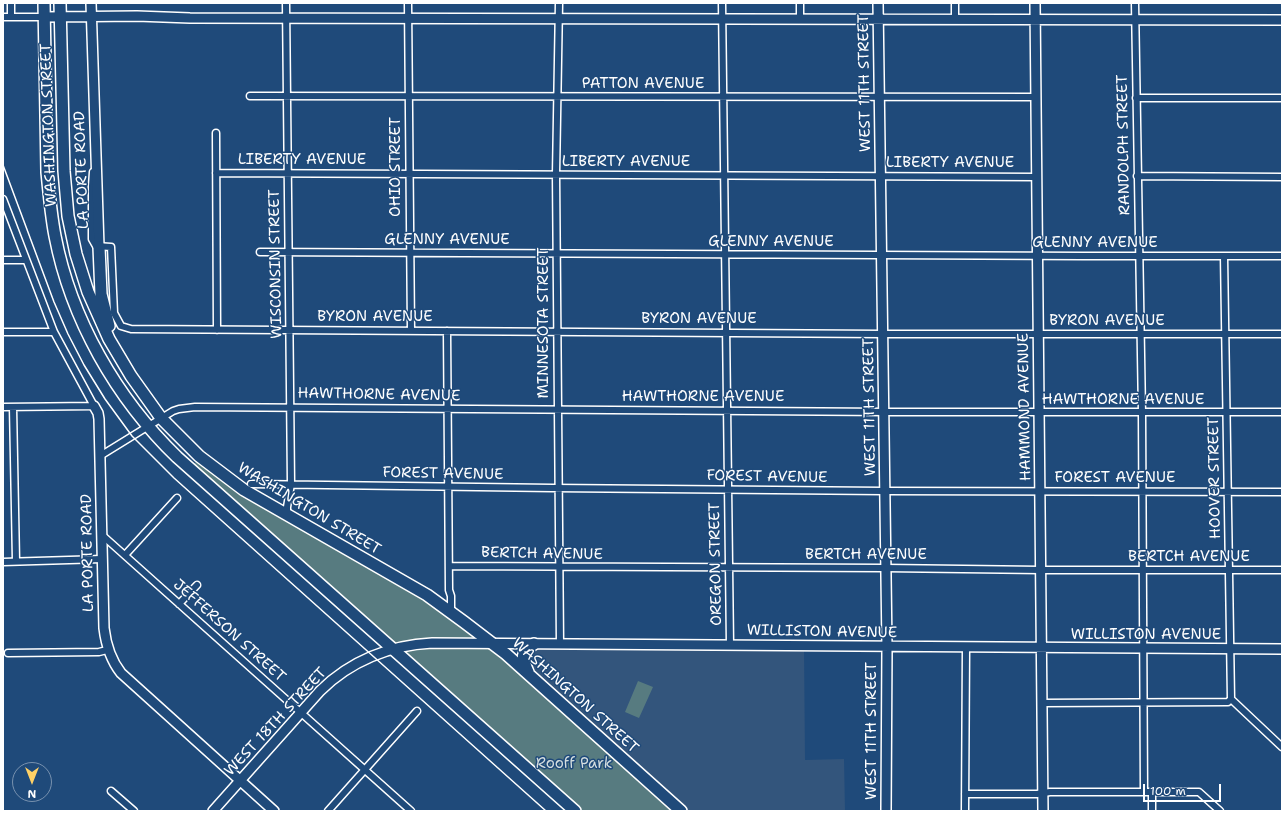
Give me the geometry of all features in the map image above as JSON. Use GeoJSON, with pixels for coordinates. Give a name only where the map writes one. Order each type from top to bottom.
{"type":"FeatureCollection","features":[{"type":"Feature","properties":{"kind":"highway","name":"WASHINGTON STREET"},"geometry":{"type":"LineString","coordinates":[[44,3],[47,172],[52,218],[60,257],[73,298],[87,332],[117,385],[147,427],[177,457],[394,649],[569,809]]}},
{"type":"Feature","properties":{"kind":"highway","name":"WASHINGTON STREET"},"geometry":{"type":"LineString","coordinates":[[60,3],[64,171],[66,198],[72,234],[81,270],[95,310],[109,339],[131,376],[161,418],[188,446],[212,467],[244,490],[422,592],[451,612],[529,674],[681,811]]}},
{"type":"Feature","properties":{"kind":"highway"},"geometry":{"type":"LineString","coordinates":[[99,247],[99,284],[104,308],[109,324],[131,376]]}},
{"type":"Feature","properties":{"kind":"highway"},"geometry":{"type":"LineString","coordinates":[[529,674],[524,664],[523,656],[526,650],[534,644]]}},
{"type":"Feature","properties":{"kind":"street"},"geometry":{"type":"LineString","coordinates":[[11,3],[11,17]]}},
{"type":"Feature","properties":{"kind":"street","name":"LA PORTE ROAD"},"geometry":{"type":"LineString","coordinates":[[91,3],[99,247],[111,247],[113,308],[118,322]]}},
{"type":"Feature","properties":{"kind":"street","name":"WISCONSIN STREET"},"geometry":{"type":"LineString","coordinates":[[286,3],[291,484],[287,516]]}},
{"type":"Feature","properties":{"kind":"street","name":"OHIO STREET"},"geometry":{"type":"LineString","coordinates":[[408,3],[411,331]]}},
{"type":"Feature","properties":{"kind":"street","name":"MINNESOTA STREET"},"geometry":{"type":"LineString","coordinates":[[559,3],[556,174],[560,644]]}},
{"type":"Feature","properties":{"kind":"street","name":"OREGON STREET"},"geometry":{"type":"LineString","coordinates":[[722,3],[730,645]]}},
{"type":"Feature","properties":{"kind":"street"},"geometry":{"type":"LineString","coordinates":[[800,3],[800,19]]}},
{"type":"Feature","properties":{"kind":"street","name":"WEST 11TH STREET"},"geometry":{"type":"LineString","coordinates":[[878,3],[887,647],[886,811]]}},
{"type":"Feature","properties":{"kind":"street"},"geometry":{"type":"LineString","coordinates":[[955,3],[955,19]]}},
{"type":"Feature","properties":{"kind":"street","name":"HAMMOND AVENUE"},"geometry":{"type":"LineString","coordinates":[[1035,3],[1040,570],[1044,811]]}},
{"type":"Feature","properties":{"kind":"street","name":"RANDOLPH STREET"},"geometry":{"type":"LineString","coordinates":[[1135,3],[1138,256],[1142,413],[1144,792]]}},
{"type":"Feature","properties":{"kind":"street"},"geometry":{"type":"LineString","coordinates":[[3,17],[142,16],[286,18],[1282,20]]}},
{"type":"Feature","properties":{"kind":"street","name":"PATTON AVENUE"},"geometry":{"type":"LineString","coordinates":[[250,96],[1036,97]]}},
{"type":"Feature","properties":{"kind":"street"},"geometry":{"type":"LineString","coordinates":[[1136,98],[1282,98]]}},
{"type":"Feature","properties":{"kind":"street"},"geometry":{"type":"LineString","coordinates":[[216,133],[217,330]]}},
{"type":"Feature","properties":{"kind":"street","name":"LIBERTY AVENUE"},"geometry":{"type":"LineString","coordinates":[[216,173],[1036,177]]}},
{"type":"Feature","properties":{"kind":"street"},"geometry":{"type":"LineString","coordinates":[[1137,176],[1282,177]]}},
{"type":"Feature","properties":{"kind":"street"},"geometry":{"type":"LineString","coordinates":[[3,199],[54,332],[94,406],[3,407]]}},
{"type":"Feature","properties":{"kind":"street","name":"GLENNY AVENUE"},"geometry":{"type":"LineString","coordinates":[[260,252],[1282,256]]}},
{"type":"Feature","properties":{"kind":"street","name":"HOOVER STREET"},"geometry":{"type":"LineString","coordinates":[[1224,256],[1230,699]]}},
{"type":"Feature","properties":{"kind":"street"},"geometry":{"type":"LineString","coordinates":[[3,260],[26,260]]}},
{"type":"Feature","properties":{"kind":"street","name":"BYRON AVENUE"},"geometry":{"type":"LineString","coordinates":[[118,322],[126,328],[131,329],[217,330],[883,334],[1282,334]]}},
{"type":"Feature","properties":{"kind":"street"},"geometry":{"type":"LineString","coordinates":[[447,331],[449,590],[451,596],[451,612]]}},
{"type":"Feature","properties":{"kind":"street"},"geometry":{"type":"LineString","coordinates":[[3,332],[54,332]]}},
{"type":"Feature","properties":{"kind":"street","name":"LA PORTE ROAD"},"geometry":{"type":"LineString","coordinates":[[94,406],[98,413],[100,456],[104,628],[108,650],[114,664],[121,673],[274,811]]}},
{"type":"Feature","properties":{"kind":"street"},"geometry":{"type":"LineString","coordinates":[[13,407],[16,561]]}},
{"type":"Feature","properties":{"kind":"street","name":"HAWTHORNE AVENUE"},"geometry":{"type":"LineString","coordinates":[[100,456],[161,418],[179,409],[186,408],[290,407],[1142,413],[1282,412]]}},
{"type":"Feature","properties":{"kind":"street","name":"FOREST AVENUE"},"geometry":{"type":"LineString","coordinates":[[251,484],[884,491],[1282,492]]}},
{"type":"Feature","properties":{"kind":"street"},"geometry":{"type":"LineString","coordinates":[[125,556],[177,498]]}},
{"type":"Feature","properties":{"kind":"street"},"geometry":{"type":"LineString","coordinates":[[272,507],[288,499]]}},
{"type":"Feature","properties":{"kind":"street","name":"JEFFERSON STREET"},"geometry":{"type":"LineString","coordinates":[[102,535],[411,811]]}},
{"type":"Feature","properties":{"kind":"street"},"geometry":{"type":"LineString","coordinates":[[3,562],[102,559]]}},
{"type":"Feature","properties":{"kind":"street","name":"BERTCH AVENUE"},"geometry":{"type":"LineString","coordinates":[[449,566],[1282,570]]}},
{"type":"Feature","properties":{"kind":"street"},"geometry":{"type":"LineString","coordinates":[[180,604],[197,585]]}},
{"type":"Feature","properties":{"kind":"street"},"geometry":{"type":"LineString","coordinates":[[437,602],[447,595],[449,590]]}},
{"type":"Feature","properties":{"kind":"street","name":"WILLISTON AVENUE"},"geometry":{"type":"LineString","coordinates":[[364,660],[394,649],[424,644],[1282,649]]}},
{"type":"Feature","properties":{"kind":"street"},"geometry":{"type":"LineString","coordinates":[[965,811],[966,648]]}},
{"type":"Feature","properties":{"kind":"street"},"geometry":{"type":"LineString","coordinates":[[8,653],[99,652],[108,650]]}},
{"type":"Feature","properties":{"kind":"street","name":"WEST 18TH STREET"},"geometry":{"type":"LineString","coordinates":[[213,811],[320,691],[335,678],[364,660]]}},
{"type":"Feature","properties":{"kind":"street"},"geometry":{"type":"LineString","coordinates":[[1042,703],[1228,702],[1230,699],[1282,747]]}},
{"type":"Feature","properties":{"kind":"street"},"geometry":{"type":"LineString","coordinates":[[328,811],[417,711]]}},
{"type":"Feature","properties":{"kind":"street"},"geometry":{"type":"LineString","coordinates":[[111,791],[134,811]]}},
{"type":"Feature","properties":{"kind":"street"},"geometry":{"type":"LineString","coordinates":[[1152,792],[1152,811]]}},
{"type":"Feature","properties":{"kind":"street"},"geometry":{"type":"LineString","coordinates":[[965,794],[1199,792],[1220,811]]}},
{"type":"Feature","properties":{"kind":"shaded area"},"geometry":{"type":"Polygon","coordinates":[[[534,644],[804,646],[805,760],[844,759],[845,811],[681,811],[529,674],[534,644]]]}},
{"type":"Feature","properties":{"kind":"green space","name":"Rooff Park"},"geometry":{"type":"Polygon","coordinates":[[[199,456],[464,622],[681,811],[573,811],[191,470],[199,456]]]}},
{"type":"Feature","properties":{"kind":"green space"},"geometry":{"type":"Polygon","coordinates":[[[638,681],[653,687],[639,718],[625,712],[638,681]]]}},
{"type":"Feature","properties":{"kind":"railway"},"geometry":{"type":"LineString","coordinates":[[3,165],[54,302],[68,334],[84,365],[105,399],[132,436],[174,478],[546,811]]}}]}
